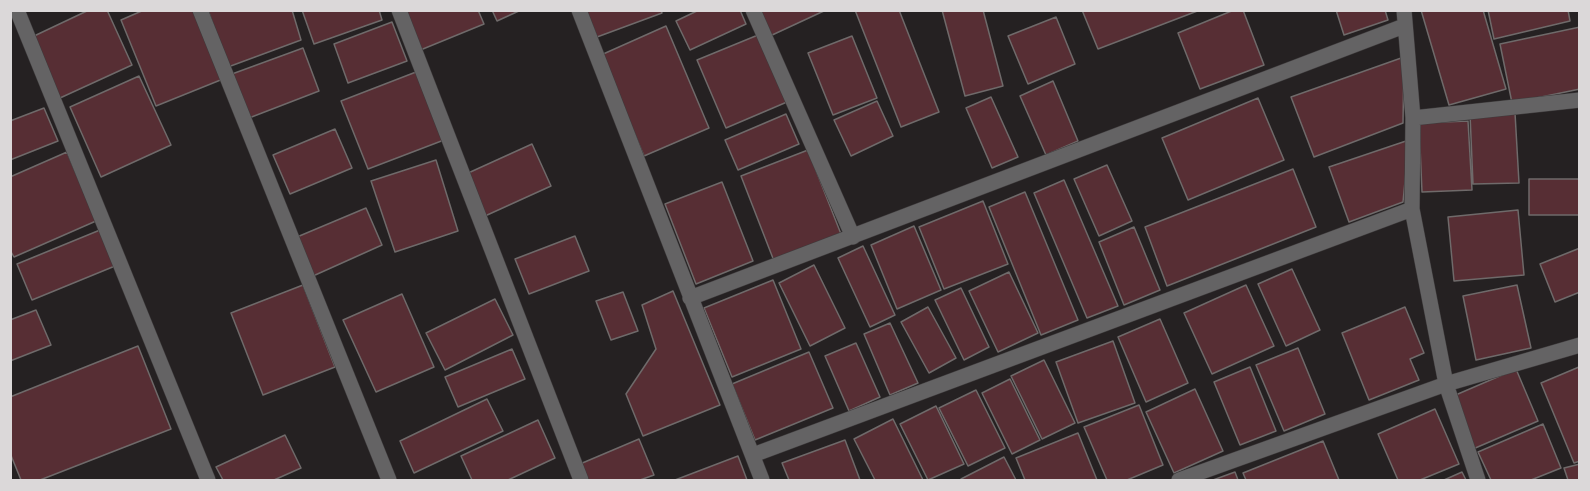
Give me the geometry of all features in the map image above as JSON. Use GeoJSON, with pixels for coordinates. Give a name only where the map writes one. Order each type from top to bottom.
{"type":"FeatureCollection","features":[{"type":"Feature","properties":{"kind":"street"},"geometry":{"type":"LineString","coordinates":[[17,10],[208,480]]}},
{"type":"Feature","properties":{"kind":"street"},"geometry":{"type":"LineString","coordinates":[[200,10],[389,480]]}},
{"type":"Feature","properties":{"kind":"street"},"geometry":{"type":"LineString","coordinates":[[399,10],[581,480]]}},
{"type":"Feature","properties":{"kind":"street"},"geometry":{"type":"LineString","coordinates":[[579,10],[762,480]]}},
{"type":"Feature","properties":{"kind":"street"},"geometry":{"type":"LineString","coordinates":[[753,10],[853,237]]}},
{"type":"Feature","properties":{"kind":"street"},"geometry":{"type":"LineString","coordinates":[[690,298],[853,237],[1404,18],[1413,118],[1412,209],[1446,384],[1478,480]]}},
{"type":"Feature","properties":{"kind":"street"},"geometry":{"type":"LineString","coordinates":[[1413,118],[1580,100]]}},
{"type":"Feature","properties":{"kind":"street"},"geometry":{"type":"LineString","coordinates":[[753,455],[1412,209]]}},
{"type":"Feature","properties":{"kind":"street"},"geometry":{"type":"LineString","coordinates":[[1179,480],[1446,384],[1580,345]]}},
{"type":"Feature","properties":{"kind":"building"},"geometry":{"type":"Polygon","coordinates":[[[89,10],[107,10],[132,65],[60,98],[32,37],[89,10]]]}},
{"type":"Feature","properties":{"kind":"building"},"geometry":{"type":"Polygon","coordinates":[[[144,10],[196,10],[223,79],[156,106],[121,20],[144,10]]]}},
{"type":"Feature","properties":{"kind":"building"},"geometry":{"type":"Polygon","coordinates":[[[208,10],[292,10],[301,40],[228,67],[208,10]]]}},
{"type":"Feature","properties":{"kind":"building"},"geometry":{"type":"Polygon","coordinates":[[[302,10],[379,10],[382,20],[314,44],[302,10]]]}},
{"type":"Feature","properties":{"kind":"building"},"geometry":{"type":"Polygon","coordinates":[[[401,10],[478,10],[484,24],[418,51],[401,10]]]}},
{"type":"Feature","properties":{"kind":"building"},"geometry":{"type":"Polygon","coordinates":[[[492,10],[521,10],[497,21],[492,10]]]}},
{"type":"Feature","properties":{"kind":"building"},"geometry":{"type":"Polygon","coordinates":[[[586,10],[661,10],[662,13],[597,37],[586,10]]]}},
{"type":"Feature","properties":{"kind":"building"},"geometry":{"type":"Polygon","coordinates":[[[699,10],[740,10],[746,24],[690,50],[676,21],[699,10]]]}},
{"type":"Feature","properties":{"kind":"building"},"geometry":{"type":"Polygon","coordinates":[[[758,10],[826,10],[770,36],[758,10]]]}},
{"type":"Feature","properties":{"kind":"building"},"geometry":{"type":"Polygon","coordinates":[[[855,10],[899,10],[939,112],[901,127],[855,10]]]}},
{"type":"Feature","properties":{"kind":"building"},"geometry":{"type":"Polygon","coordinates":[[[942,10],[983,10],[1003,86],[965,96],[942,10]]]}},
{"type":"Feature","properties":{"kind":"building"},"geometry":{"type":"Polygon","coordinates":[[[1082,10],[1200,10],[1098,49],[1082,10]]]}},
{"type":"Feature","properties":{"kind":"building"},"geometry":{"type":"Polygon","coordinates":[[[1234,10],[1243,10],[1264,65],[1200,89],[1178,33],[1234,10]]]}},
{"type":"Feature","properties":{"kind":"building"},"geometry":{"type":"Polygon","coordinates":[[[1336,10],[1385,10],[1388,20],[1344,35],[1336,10]]]}},
{"type":"Feature","properties":{"kind":"building"},"geometry":{"type":"Polygon","coordinates":[[[1421,10],[1483,10],[1506,89],[1449,105],[1421,10]]]}},
{"type":"Feature","properties":{"kind":"building"},"geometry":{"type":"Polygon","coordinates":[[[1488,10],[1568,10],[1570,21],[1494,39],[1488,10]]]}},
{"type":"Feature","properties":{"kind":"building"},"geometry":{"type":"Polygon","coordinates":[[[1056,17],[1075,64],[1028,84],[1008,36],[1056,17]]]}},
{"type":"Feature","properties":{"kind":"building"},"geometry":{"type":"Polygon","coordinates":[[[392,22],[407,61],[348,83],[334,44],[392,22]]]}},
{"type":"Feature","properties":{"kind":"building"},"geometry":{"type":"Polygon","coordinates":[[[666,26],[709,128],[644,156],[601,55],[666,26]]]}},
{"type":"Feature","properties":{"kind":"building"},"geometry":{"type":"Polygon","coordinates":[[[1580,27],[1580,89],[1512,103],[1500,44],[1580,27]]]}},
{"type":"Feature","properties":{"kind":"building"},"geometry":{"type":"Polygon","coordinates":[[[758,35],[787,102],[726,128],[697,60],[758,35]]]}},
{"type":"Feature","properties":{"kind":"building"},"geometry":{"type":"Polygon","coordinates":[[[852,36],[877,98],[833,115],[808,53],[852,36]]]}},
{"type":"Feature","properties":{"kind":"building"},"geometry":{"type":"Polygon","coordinates":[[[303,48],[319,91],[249,118],[232,74],[303,48]]]}},
{"type":"Feature","properties":{"kind":"building"},"geometry":{"type":"Polygon","coordinates":[[[1404,57],[1403,123],[1314,157],[1291,97],[1404,57]]]}},
{"type":"Feature","properties":{"kind":"building"},"geometry":{"type":"Polygon","coordinates":[[[416,72],[444,140],[368,169],[341,101],[416,72]]]}},
{"type":"Feature","properties":{"kind":"building"},"geometry":{"type":"Polygon","coordinates":[[[139,76],[171,145],[101,177],[70,107],[139,76]]]}},
{"type":"Feature","properties":{"kind":"building"},"geometry":{"type":"Polygon","coordinates":[[[1053,81],[1078,141],[1046,155],[1020,96],[1053,81]]]}},
{"type":"Feature","properties":{"kind":"building"},"geometry":{"type":"Polygon","coordinates":[[[991,97],[1018,157],[992,168],[966,108],[991,97]]]}},
{"type":"Feature","properties":{"kind":"building"},"geometry":{"type":"Polygon","coordinates":[[[1258,98],[1284,160],[1188,200],[1162,138],[1258,98]]]}},
{"type":"Feature","properties":{"kind":"building"},"geometry":{"type":"Polygon","coordinates":[[[877,101],[893,136],[851,156],[834,120],[877,101]]]}},
{"type":"Feature","properties":{"kind":"building"},"geometry":{"type":"Polygon","coordinates":[[[44,108],[58,141],[10,160],[10,121],[44,108]]]}},
{"type":"Feature","properties":{"kind":"building"},"geometry":{"type":"Polygon","coordinates":[[[1515,113],[1519,183],[1473,184],[1470,114],[1515,113]]]}},
{"type":"Feature","properties":{"kind":"building"},"geometry":{"type":"Polygon","coordinates":[[[786,114],[799,144],[738,170],[725,140],[786,114]]]}},
{"type":"Feature","properties":{"kind":"building"},"geometry":{"type":"Polygon","coordinates":[[[1468,121],[1472,190],[1422,192],[1419,123],[1468,121]]]}},
{"type":"Feature","properties":{"kind":"building"},"geometry":{"type":"Polygon","coordinates":[[[335,129],[352,168],[290,194],[273,155],[335,129]]]}},
{"type":"Feature","properties":{"kind":"building"},"geometry":{"type":"Polygon","coordinates":[[[1409,140],[1403,202],[1349,222],[1329,167],[1409,140]]]}},
{"type":"Feature","properties":{"kind":"building"},"geometry":{"type":"Polygon","coordinates":[[[532,144],[551,186],[485,216],[466,174],[532,144]]]}},
{"type":"Feature","properties":{"kind":"building"},"geometry":{"type":"Polygon","coordinates":[[[808,150],[841,234],[774,261],[741,176],[808,150]]]}},
{"type":"Feature","properties":{"kind":"building"},"geometry":{"type":"Polygon","coordinates":[[[67,152],[96,221],[14,257],[10,250],[10,177],[67,152]]]}},
{"type":"Feature","properties":{"kind":"building"},"geometry":{"type":"Polygon","coordinates":[[[436,160],[458,231],[395,252],[371,181],[436,160]]]}},
{"type":"Feature","properties":{"kind":"building"},"geometry":{"type":"Polygon","coordinates":[[[1107,165],[1132,221],[1099,236],[1074,179],[1107,165]]]}},
{"type":"Feature","properties":{"kind":"building"},"geometry":{"type":"Polygon","coordinates":[[[1293,169],[1316,227],[1167,286],[1145,227],[1293,169]]]}},
{"type":"Feature","properties":{"kind":"building"},"geometry":{"type":"Polygon","coordinates":[[[1529,179],[1580,179],[1580,215],[1529,215],[1529,179]]]}},
{"type":"Feature","properties":{"kind":"building"},"geometry":{"type":"Polygon","coordinates":[[[1064,180],[1118,306],[1087,318],[1034,193],[1064,180]]]}},
{"type":"Feature","properties":{"kind":"building"},"geometry":{"type":"Polygon","coordinates":[[[722,182],[753,261],[696,284],[665,204],[722,182]]]}},
{"type":"Feature","properties":{"kind":"building"},"geometry":{"type":"Polygon","coordinates":[[[1025,192],[1078,320],[1041,335],[989,207],[1025,192]]]}},
{"type":"Feature","properties":{"kind":"building"},"geometry":{"type":"Polygon","coordinates":[[[983,201],[1008,264],[944,289],[919,227],[983,201]]]}},
{"type":"Feature","properties":{"kind":"building"},"geometry":{"type":"Polygon","coordinates":[[[366,208],[382,245],[313,276],[297,237],[366,208]]]}},
{"type":"Feature","properties":{"kind":"building"},"geometry":{"type":"Polygon","coordinates":[[[1518,210],[1524,275],[1454,281],[1448,217],[1518,210]]]}},
{"type":"Feature","properties":{"kind":"building"},"geometry":{"type":"Polygon","coordinates":[[[914,226],[941,290],[897,309],[871,245],[914,226]]]}},
{"type":"Feature","properties":{"kind":"building"},"geometry":{"type":"Polygon","coordinates":[[[1134,227],[1160,290],[1124,305],[1099,242],[1134,227]]]}},
{"type":"Feature","properties":{"kind":"building"},"geometry":{"type":"Polygon","coordinates":[[[100,230],[115,266],[32,300],[17,264],[100,230]]]}},
{"type":"Feature","properties":{"kind":"building"},"geometry":{"type":"Polygon","coordinates":[[[575,236],[589,271],[529,294],[515,259],[575,236]]]}},
{"type":"Feature","properties":{"kind":"building"},"geometry":{"type":"Polygon","coordinates":[[[863,246],[895,315],[870,327],[838,258],[863,246]]]}},
{"type":"Feature","properties":{"kind":"building"},"geometry":{"type":"Polygon","coordinates":[[[1580,248],[1580,292],[1555,302],[1540,264],[1580,248]]]}},
{"type":"Feature","properties":{"kind":"building"},"geometry":{"type":"Polygon","coordinates":[[[814,265],[845,328],[810,346],[779,283],[814,265]]]}},
{"type":"Feature","properties":{"kind":"building"},"geometry":{"type":"Polygon","coordinates":[[[1292,269],[1320,330],[1286,346],[1258,284],[1292,269]]]}},
{"type":"Feature","properties":{"kind":"building"},"geometry":{"type":"Polygon","coordinates":[[[1009,272],[1038,333],[998,352],[969,291],[1009,272]]]}},
{"type":"Feature","properties":{"kind":"building"},"geometry":{"type":"Polygon","coordinates":[[[773,280],[801,349],[732,377],[704,308],[773,280]]]}},
{"type":"Feature","properties":{"kind":"building"},"geometry":{"type":"Polygon","coordinates":[[[303,285],[335,367],[263,395],[231,313],[303,285]]]}},
{"type":"Feature","properties":{"kind":"building"},"geometry":{"type":"Polygon","coordinates":[[[1246,285],[1274,346],[1212,374],[1184,313],[1246,285]]]}},
{"type":"Feature","properties":{"kind":"building"},"geometry":{"type":"Polygon","coordinates":[[[1517,285],[1531,348],[1476,360],[1463,296],[1517,285]]]}},
{"type":"Feature","properties":{"kind":"building"},"geometry":{"type":"Polygon","coordinates":[[[961,288],[989,347],[964,360],[935,300],[961,288]]]}},
{"type":"Feature","properties":{"kind":"building"},"geometry":{"type":"Polygon","coordinates":[[[673,291],[720,405],[643,436],[626,394],[656,349],[642,305],[673,291]]]}},
{"type":"Feature","properties":{"kind":"building"},"geometry":{"type":"Polygon","coordinates":[[[623,292],[638,331],[611,340],[596,301],[623,292]]]}},
{"type":"Feature","properties":{"kind":"building"},"geometry":{"type":"Polygon","coordinates":[[[402,294],[434,367],[376,392],[343,320],[402,294]]]}},
{"type":"Feature","properties":{"kind":"building"},"geometry":{"type":"Polygon","coordinates":[[[495,299],[513,335],[445,370],[426,333],[495,299]]]}},
{"type":"Feature","properties":{"kind":"building"},"geometry":{"type":"Polygon","coordinates":[[[928,307],[956,358],[929,373],[901,322],[928,307]]]}},
{"type":"Feature","properties":{"kind":"building"},"geometry":{"type":"Polygon","coordinates":[[[1405,307],[1424,353],[1410,359],[1419,380],[1369,400],[1342,333],[1405,307]]]}},
{"type":"Feature","properties":{"kind":"building"},"geometry":{"type":"Polygon","coordinates":[[[36,310],[51,345],[10,361],[10,320],[36,310]]]}},
{"type":"Feature","properties":{"kind":"building"},"geometry":{"type":"Polygon","coordinates":[[[1160,319],[1188,383],[1146,402],[1118,337],[1160,319]]]}},
{"type":"Feature","properties":{"kind":"building"},"geometry":{"type":"Polygon","coordinates":[[[890,323],[918,383],[890,395],[864,334],[890,323]]]}},
{"type":"Feature","properties":{"kind":"building"},"geometry":{"type":"Polygon","coordinates":[[[1113,341],[1135,403],[1078,423],[1056,362],[1113,341]]]}},
{"type":"Feature","properties":{"kind":"building"},"geometry":{"type":"Polygon","coordinates":[[[856,343],[880,397],[849,411],[825,356],[856,343]]]}},
{"type":"Feature","properties":{"kind":"building"},"geometry":{"type":"Polygon","coordinates":[[[138,346],[171,429],[40,480],[21,480],[10,453],[10,397],[138,346]]]}},
{"type":"Feature","properties":{"kind":"building"},"geometry":{"type":"Polygon","coordinates":[[[1298,348],[1325,414],[1284,431],[1256,365],[1298,348]]]}},
{"type":"Feature","properties":{"kind":"building"},"geometry":{"type":"Polygon","coordinates":[[[512,349],[525,379],[458,407],[445,377],[512,349]]]}},
{"type":"Feature","properties":{"kind":"building"},"geometry":{"type":"Polygon","coordinates":[[[809,352],[833,408],[755,440],[732,384],[809,352]]]}},
{"type":"Feature","properties":{"kind":"building"},"geometry":{"type":"Polygon","coordinates":[[[1044,360],[1075,423],[1042,439],[1011,376],[1044,360]]]}},
{"type":"Feature","properties":{"kind":"building"},"geometry":{"type":"Polygon","coordinates":[[[1250,367],[1276,431],[1240,445],[1214,382],[1250,367]]]}},
{"type":"Feature","properties":{"kind":"building"},"geometry":{"type":"Polygon","coordinates":[[[1579,367],[1580,461],[1574,463],[1541,383],[1579,367]]]}},
{"type":"Feature","properties":{"kind":"building"},"geometry":{"type":"Polygon","coordinates":[[[1516,369],[1538,421],[1473,449],[1451,397],[1516,369]]]}},
{"type":"Feature","properties":{"kind":"building"},"geometry":{"type":"Polygon","coordinates":[[[1010,379],[1040,440],[1012,454],[982,393],[1010,379]]]}},
{"type":"Feature","properties":{"kind":"building"},"geometry":{"type":"Polygon","coordinates":[[[1195,389],[1223,451],[1174,473],[1146,412],[1195,389]]]}},
{"type":"Feature","properties":{"kind":"building"},"geometry":{"type":"Polygon","coordinates":[[[976,390],[1005,448],[968,466],[939,408],[976,390]]]}},
{"type":"Feature","properties":{"kind":"building"},"geometry":{"type":"Polygon","coordinates":[[[487,399],[503,431],[414,473],[400,441],[487,399]]]}},
{"type":"Feature","properties":{"kind":"building"},"geometry":{"type":"Polygon","coordinates":[[[1139,405],[1163,465],[1127,480],[1107,480],[1084,427],[1139,405]]]}},
{"type":"Feature","properties":{"kind":"building"},"geometry":{"type":"Polygon","coordinates":[[[936,406],[964,464],[928,480],[900,424],[936,406]]]}},
{"type":"Feature","properties":{"kind":"building"},"geometry":{"type":"Polygon","coordinates":[[[1435,409],[1459,464],[1420,480],[1398,480],[1378,434],[1435,409]]]}},
{"type":"Feature","properties":{"kind":"building"},"geometry":{"type":"Polygon","coordinates":[[[893,419],[923,480],[875,480],[854,439],[893,419]]]}},
{"type":"Feature","properties":{"kind":"building"},"geometry":{"type":"Polygon","coordinates":[[[538,420],[555,458],[508,480],[472,480],[461,456],[538,420]]]}},
{"type":"Feature","properties":{"kind":"building"},"geometry":{"type":"Polygon","coordinates":[[[1543,424],[1561,468],[1531,480],[1491,480],[1478,452],[1543,424]]]}},
{"type":"Feature","properties":{"kind":"building"},"geometry":{"type":"Polygon","coordinates":[[[1078,433],[1097,480],[1025,480],[1016,458],[1078,433]]]}},
{"type":"Feature","properties":{"kind":"building"},"geometry":{"type":"Polygon","coordinates":[[[285,435],[301,468],[274,480],[223,480],[216,467],[285,435]]]}},
{"type":"Feature","properties":{"kind":"building"},"geometry":{"type":"Polygon","coordinates":[[[639,439],[654,475],[640,480],[587,480],[580,464],[639,439]]]}},
{"type":"Feature","properties":{"kind":"building"},"geometry":{"type":"Polygon","coordinates":[[[845,440],[860,480],[789,480],[782,463],[845,440]]]}},
{"type":"Feature","properties":{"kind":"building"},"geometry":{"type":"Polygon","coordinates":[[[1323,441],[1339,480],[1246,480],[1243,473],[1323,441]]]}},
{"type":"Feature","properties":{"kind":"building"},"geometry":{"type":"Polygon","coordinates":[[[738,456],[747,480],[675,480],[738,456]]]}},
{"type":"Feature","properties":{"kind":"building"},"geometry":{"type":"Polygon","coordinates":[[[1004,457],[1016,480],[961,479],[1004,457]]]}},
{"type":"Feature","properties":{"kind":"building"},"geometry":{"type":"Polygon","coordinates":[[[1580,464],[1580,480],[1568,480],[1564,468],[1580,464]]]}},
{"type":"Feature","properties":{"kind":"building"},"geometry":{"type":"Polygon","coordinates":[[[1235,472],[1238,480],[1213,480],[1235,472]]]}},
{"type":"Feature","properties":{"kind":"building"},"geometry":{"type":"Polygon","coordinates":[[[1462,472],[1466,480],[1444,480],[1462,472]]]}}]}
